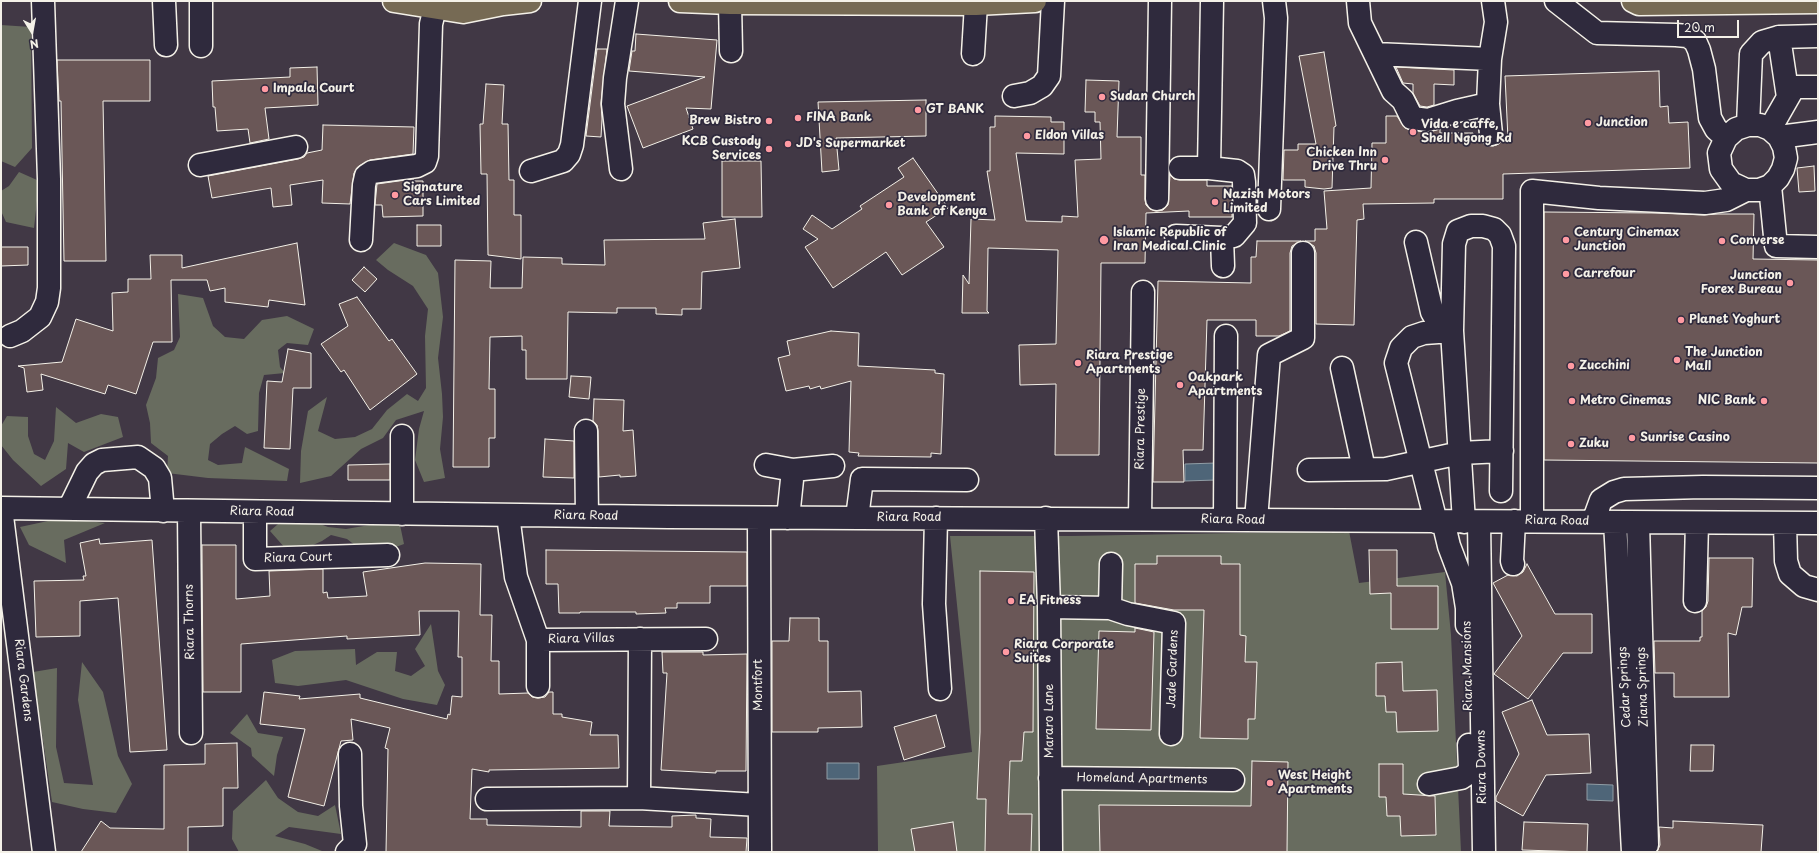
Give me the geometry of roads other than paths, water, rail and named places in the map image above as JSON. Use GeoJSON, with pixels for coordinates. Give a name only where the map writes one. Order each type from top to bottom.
{"type":"FeatureCollection","features":[{"type":"Feature","properties":{"kind":"main road"},"geometry":{"type":"LineString","coordinates":[[394,1],[463,12],[505,2],[530,1]]}},
{"type":"Feature","properties":{"kind":"main road"},"geometry":{"type":"LineString","coordinates":[[680,1],[730,3],[976,4],[1035,1]]}},
{"type":"Feature","properties":{"kind":"main road"},"geometry":{"type":"LineString","coordinates":[[1633,1],[1639,4],[1818,2]]}},
{"type":"Feature","properties":{"kind":"street"},"geometry":{"type":"LineString","coordinates":[[10,336],[22,331],[40,317],[47,302],[49,288],[49,179],[43,1]]}},
{"type":"Feature","properties":{"kind":"street"},"geometry":{"type":"LineString","coordinates":[[164,1],[166,45]]}},
{"type":"Feature","properties":{"kind":"street"},"geometry":{"type":"LineString","coordinates":[[201,1],[202,46]]}},
{"type":"Feature","properties":{"kind":"street"},"geometry":{"type":"LineString","coordinates":[[532,171],[563,161],[569,154],[572,145],[590,1]]}},
{"type":"Feature","properties":{"kind":"street"},"geometry":{"type":"LineString","coordinates":[[621,169],[613,104],[615,78],[627,1]]}},
{"type":"Feature","properties":{"kind":"street"},"geometry":{"type":"LineString","coordinates":[[1014,96],[1030,93],[1042,86],[1049,76],[1053,1]]}},
{"type":"Feature","properties":{"kind":"street"},"geometry":{"type":"LineString","coordinates":[[1157,199],[1160,1]]}},
{"type":"Feature","properties":{"kind":"street"},"geometry":{"type":"LineString","coordinates":[[1209,168],[1212,1]]}},
{"type":"Feature","properties":{"kind":"street"},"geometry":{"type":"LineString","coordinates":[[1269,209],[1276,18],[1274,1]]}},
{"type":"Feature","properties":{"kind":"street"},"geometry":{"type":"LineString","coordinates":[[1358,1],[1360,23],[1393,91],[1403,100],[1412,118],[1428,120],[1457,111],[1488,104]]}},
{"type":"Feature","properties":{"kind":"street"},"geometry":{"type":"LineString","coordinates":[[1491,134],[1488,104],[1490,58],[1496,22],[1493,1]]}},
{"type":"Feature","properties":{"kind":"street"},"geometry":{"type":"LineString","coordinates":[[1556,1],[1597,33],[1676,35],[1687,36],[1695,41],[1704,69],[1710,118],[1716,129],[1726,138]]}},
{"type":"Feature","properties":{"kind":"street"},"geometry":{"type":"LineString","coordinates":[[730,3],[731,51]]}},
{"type":"Feature","properties":{"kind":"street"},"geometry":{"type":"LineString","coordinates":[[972,54],[976,4]]}},
{"type":"Feature","properties":{"kind":"street"},"geometry":{"type":"LineString","coordinates":[[361,240],[364,185],[366,176],[372,172],[417,166],[425,162],[427,156],[431,24],[423,5]]}},
{"type":"Feature","properties":{"kind":"street"},"geometry":{"type":"LineString","coordinates":[[1748,124],[1751,54],[1762,42],[1779,37],[1818,36]]}},
{"type":"Feature","properties":{"kind":"street"},"geometry":{"type":"LineString","coordinates":[[1779,37],[1788,97]]}},
{"type":"Feature","properties":{"kind":"street"},"geometry":{"type":"LineString","coordinates":[[1376,54],[1490,58]]}},
{"type":"Feature","properties":{"kind":"street"},"geometry":{"type":"LineString","coordinates":[[1774,133],[1788,97],[1794,87],[1818,87]]}},
{"type":"Feature","properties":{"kind":"street"},"geometry":{"type":"LineString","coordinates":[[1748,124],[1760,125],[1774,133],[1784,147],[1786,158],[1784,169],[1770,186],[1759,190],[1746,190],[1731,183],[1721,169],[1719,153],[1726,138],[1736,129],[1748,124]]}},
{"type":"Feature","properties":{"kind":"street"},"geometry":{"type":"LineString","coordinates":[[1774,133],[1818,132]]}},
{"type":"Feature","properties":{"kind":"street"},"geometry":{"type":"LineString","coordinates":[[200,165],[296,147]]}},
{"type":"Feature","properties":{"kind":"street"},"geometry":{"type":"LineString","coordinates":[[1176,236],[1222,238],[1234,236],[1246,223],[1244,182],[1242,175],[1236,171],[1209,168],[1180,168]]}},
{"type":"Feature","properties":{"kind":"street"},"geometry":{"type":"LineString","coordinates":[[1770,186],[1776,246],[1818,247]]}},
{"type":"Feature","properties":{"kind":"street"},"geometry":{"type":"LineString","coordinates":[[1513,564],[1512,561],[1523,521],[1532,191],[1599,198],[1705,203],[1726,200],[1746,190]]}},
{"type":"Feature","properties":{"kind":"street","name":"Riara Downs"},"geometry":{"type":"LineString","coordinates":[[1484,852],[1480,562],[1460,453],[1452,331],[1454,244],[1458,231],[1471,226],[1483,226],[1494,229],[1500,235],[1504,246],[1502,451]]}},
{"type":"Feature","properties":{"kind":"street"},"geometry":{"type":"LineString","coordinates":[[1222,238],[1223,266]]}},
{"type":"Feature","properties":{"kind":"street"},"geometry":{"type":"LineString","coordinates":[[1416,242],[1432,312],[1439,324],[1452,331]]}},
{"type":"Feature","properties":{"kind":"street"},"geometry":{"type":"LineString","coordinates":[[1256,520],[1269,355],[1303,338],[1303,253]]}},
{"type":"Feature","properties":{"kind":"street","name":"Riara Prestige"},"geometry":{"type":"LineString","coordinates":[[1140,519],[1143,292]]}},
{"type":"Feature","properties":{"kind":"street","name":"Riara Mansions"},"geometry":{"type":"LineString","coordinates":[[1428,784],[1461,778],[1467,774],[1470,768],[1467,608],[1463,584],[1439,522],[1420,463],[1396,363],[1401,348],[1412,337],[1424,333],[1452,331]]}},
{"type":"Feature","properties":{"kind":"street"},"geometry":{"type":"LineString","coordinates":[[1225,520],[1226,336]]}},
{"type":"Feature","properties":{"kind":"street"},"geometry":{"type":"LineString","coordinates":[[1342,368],[1364,469]]}},
{"type":"Feature","properties":{"kind":"street"},"geometry":{"type":"LineString","coordinates":[[586,431],[587,516]]}},
{"type":"Feature","properties":{"kind":"street"},"geometry":{"type":"LineString","coordinates":[[402,436],[402,514]]}},
{"type":"Feature","properties":{"kind":"street"},"geometry":{"type":"LineString","coordinates":[[1309,470],[1386,469],[1420,463],[1460,453],[1502,451],[1502,491]]}},
{"type":"Feature","properties":{"kind":"street"},"geometry":{"type":"LineString","coordinates":[[69,509],[87,472],[94,464],[102,460],[138,457],[154,468],[160,478],[163,511]]}},
{"type":"Feature","properties":{"kind":"street"},"geometry":{"type":"LineString","coordinates":[[766,465],[793,470],[833,466]]}},
{"type":"Feature","properties":{"kind":"street"},"geometry":{"type":"LineString","coordinates":[[788,518],[793,470]]}},
{"type":"Feature","properties":{"kind":"street"},"geometry":{"type":"LineString","coordinates":[[857,518],[862,479],[967,480]]}},
{"type":"Feature","properties":{"kind":"street"},"geometry":{"type":"LineString","coordinates":[[1593,522],[1601,500],[1614,492],[1624,489],[1703,487],[1818,488]]}},
{"type":"Feature","properties":{"kind":"street","name":"Riara Road"},"geometry":{"type":"LineString","coordinates":[[1,508],[759,518],[1046,518],[1439,522],[1523,521],[1638,523],[1818,523]]}},
{"type":"Feature","properties":{"kind":"street","name":"Riara Gardens"},"geometry":{"type":"LineString","coordinates":[[1,508],[44,852]]}},
{"type":"Feature","properties":{"kind":"street","name":"Riara Thorns"},"geometry":{"type":"LineString","coordinates":[[189,511],[191,733]]}},
{"type":"Feature","properties":{"kind":"street","name":"Riara Court"},"geometry":{"type":"LineString","coordinates":[[255,512],[255,559],[388,555]]}},
{"type":"Feature","properties":{"kind":"street","name":"Riara Villas"},"geometry":{"type":"LineString","coordinates":[[508,515],[516,577],[538,640],[706,639]]}},
{"type":"Feature","properties":{"kind":"street","name":"Montfort"},"geometry":{"type":"LineString","coordinates":[[759,518],[760,852]]}},
{"type":"Feature","properties":{"kind":"street"},"geometry":{"type":"LineString","coordinates":[[936,518],[934,604],[940,688]]}},
{"type":"Feature","properties":{"kind":"street","name":"Mararo Lane"},"geometry":{"type":"LineString","coordinates":[[1046,518],[1049,607],[1051,852]]}},
{"type":"Feature","properties":{"kind":"street","name":"Cedar Springs"},"geometry":{"type":"LineString","coordinates":[[1616,522],[1634,852]]}},
{"type":"Feature","properties":{"kind":"street","name":"Ziana Springs"},"geometry":{"type":"LineString","coordinates":[[1638,523],[1648,814],[1647,852]]}},
{"type":"Feature","properties":{"kind":"street"},"geometry":{"type":"LineString","coordinates":[[1695,601],[1697,523]]}},
{"type":"Feature","properties":{"kind":"street"},"geometry":{"type":"LineString","coordinates":[[1785,523],[1786,561],[1790,574],[1804,586],[1818,590]]}},
{"type":"Feature","properties":{"kind":"street"},"geometry":{"type":"LineString","coordinates":[[1110,608],[1111,564]]}},
{"type":"Feature","properties":{"kind":"street","name":"Jade Gardens"},"geometry":{"type":"LineString","coordinates":[[1049,607],[1110,608],[1128,614],[1174,623],[1171,734]]}},
{"type":"Feature","properties":{"kind":"street"},"geometry":{"type":"LineString","coordinates":[[639,798],[640,639]]}},
{"type":"Feature","properties":{"kind":"street"},"geometry":{"type":"LineString","coordinates":[[538,640],[538,686]]}},
{"type":"Feature","properties":{"kind":"street"},"geometry":{"type":"LineString","coordinates":[[347,852],[355,844],[351,806],[350,754]]}},
{"type":"Feature","properties":{"kind":"street","name":"Homeland Apartments"},"geometry":{"type":"LineString","coordinates":[[1050,778],[1233,780]]}},
{"type":"Feature","properties":{"kind":"street"},"geometry":{"type":"LineString","coordinates":[[487,799],[639,798],[760,805]]}},
{"type":"Feature","properties":{"kind":"water"},"geometry":{"type":"Polygon","coordinates":[[[1216,463],[1216,480],[1185,481],[1185,464],[1216,463]]]}},
{"type":"Feature","properties":{"kind":"water"},"geometry":{"type":"Polygon","coordinates":[[[827,763],[859,763],[859,779],[827,779],[827,763]]]}},
{"type":"Feature","properties":{"kind":"water"},"geometry":{"type":"Polygon","coordinates":[[[1587,784],[1613,785],[1613,801],[1587,800],[1587,784]]]}},
{"type":"Feature","properties":{"kind":"place","name":"Impala Court"},"geometry":{"type":"Point","coordinates":[265,89]}},
{"type":"Feature","properties":{"kind":"place","name":"Sudan Church"},"geometry":{"type":"Point","coordinates":[1102,97]}},
{"type":"Feature","properties":{"kind":"place","name":"GT BANK"},"geometry":{"type":"Point","coordinates":[918,110]}},
{"type":"Feature","properties":{"kind":"place","name":"FINA Bank"},"geometry":{"type":"Point","coordinates":[798,118]}},
{"type":"Feature","properties":{"kind":"place","name":"Brew Bistro"},"geometry":{"type":"Point","coordinates":[769,121]}},
{"type":"Feature","properties":{"kind":"place","name":"Junction"},"geometry":{"type":"Point","coordinates":[1588,123]}},
{"type":"Feature","properties":{"kind":"place","name":"Vida e caffe, Shell Ngong Rd"},"geometry":{"type":"Point","coordinates":[1413,132]}},
{"type":"Feature","properties":{"kind":"place","name":"Eldon Villas"},"geometry":{"type":"Point","coordinates":[1027,136]}},
{"type":"Feature","properties":{"kind":"place","name":"JD's Supermarket"},"geometry":{"type":"Point","coordinates":[788,144]}},
{"type":"Feature","properties":{"kind":"place","name":"KCB Custody Services"},"geometry":{"type":"Point","coordinates":[769,149]}},
{"type":"Feature","properties":{"kind":"place","name":"Chicken Inn Drive Thru"},"geometry":{"type":"Point","coordinates":[1385,160]}},
{"type":"Feature","properties":{"kind":"place","name":"Signature Cars Limited"},"geometry":{"type":"Point","coordinates":[395,195]}},
{"type":"Feature","properties":{"kind":"place","name":"Nazish Motors Limited"},"geometry":{"type":"Point","coordinates":[1215,202]}},
{"type":"Feature","properties":{"kind":"place","name":"Development Bank of Kenya"},"geometry":{"type":"Point","coordinates":[889,205]}},
{"type":"Feature","properties":{"kind":"place","name":"Islamic Republic of Iran Medical Clinic"},"geometry":{"type":"Point","coordinates":[1104,240]}},
{"type":"Feature","properties":{"kind":"place","name":"Century Cinemax Junction"},"geometry":{"type":"Point","coordinates":[1566,240]}},
{"type":"Feature","properties":{"kind":"place","name":"Converse"},"geometry":{"type":"Point","coordinates":[1722,241]}},
{"type":"Feature","properties":{"kind":"place","name":"Carrefour"},"geometry":{"type":"Point","coordinates":[1566,274]}},
{"type":"Feature","properties":{"kind":"place","name":"Junction Forex Bureau"},"geometry":{"type":"Point","coordinates":[1790,283]}},
{"type":"Feature","properties":{"kind":"place","name":"Planet Yoghurt"},"geometry":{"type":"Point","coordinates":[1681,320]}},
{"type":"Feature","properties":{"kind":"place","name":"The Junction Mall"},"geometry":{"type":"Point","coordinates":[1677,360]}},
{"type":"Feature","properties":{"kind":"place","name":"Riara Prestige Apartments"},"geometry":{"type":"Point","coordinates":[1078,363]}},
{"type":"Feature","properties":{"kind":"place","name":"Zucchini"},"geometry":{"type":"Point","coordinates":[1571,366]}},
{"type":"Feature","properties":{"kind":"place","name":"Oakpark Apartments"},"geometry":{"type":"Point","coordinates":[1180,385]}},
{"type":"Feature","properties":{"kind":"place","name":"Metro Cinemas"},"geometry":{"type":"Point","coordinates":[1572,401]}},
{"type":"Feature","properties":{"kind":"place","name":"NIC Bank"},"geometry":{"type":"Point","coordinates":[1764,401]}},
{"type":"Feature","properties":{"kind":"place","name":"Sunrise Casino"},"geometry":{"type":"Point","coordinates":[1632,438]}},
{"type":"Feature","properties":{"kind":"place","name":"Zuku"},"geometry":{"type":"Point","coordinates":[1571,444]}},
{"type":"Feature","properties":{"kind":"place","name":"EA Fitness"},"geometry":{"type":"Point","coordinates":[1011,601]}},
{"type":"Feature","properties":{"kind":"place","name":"Riara Corporate Suites"},"geometry":{"type":"Point","coordinates":[1006,652]}},
{"type":"Feature","properties":{"kind":"place","name":"West Height Apartments"},"geometry":{"type":"Point","coordinates":[1270,783]}}]}
